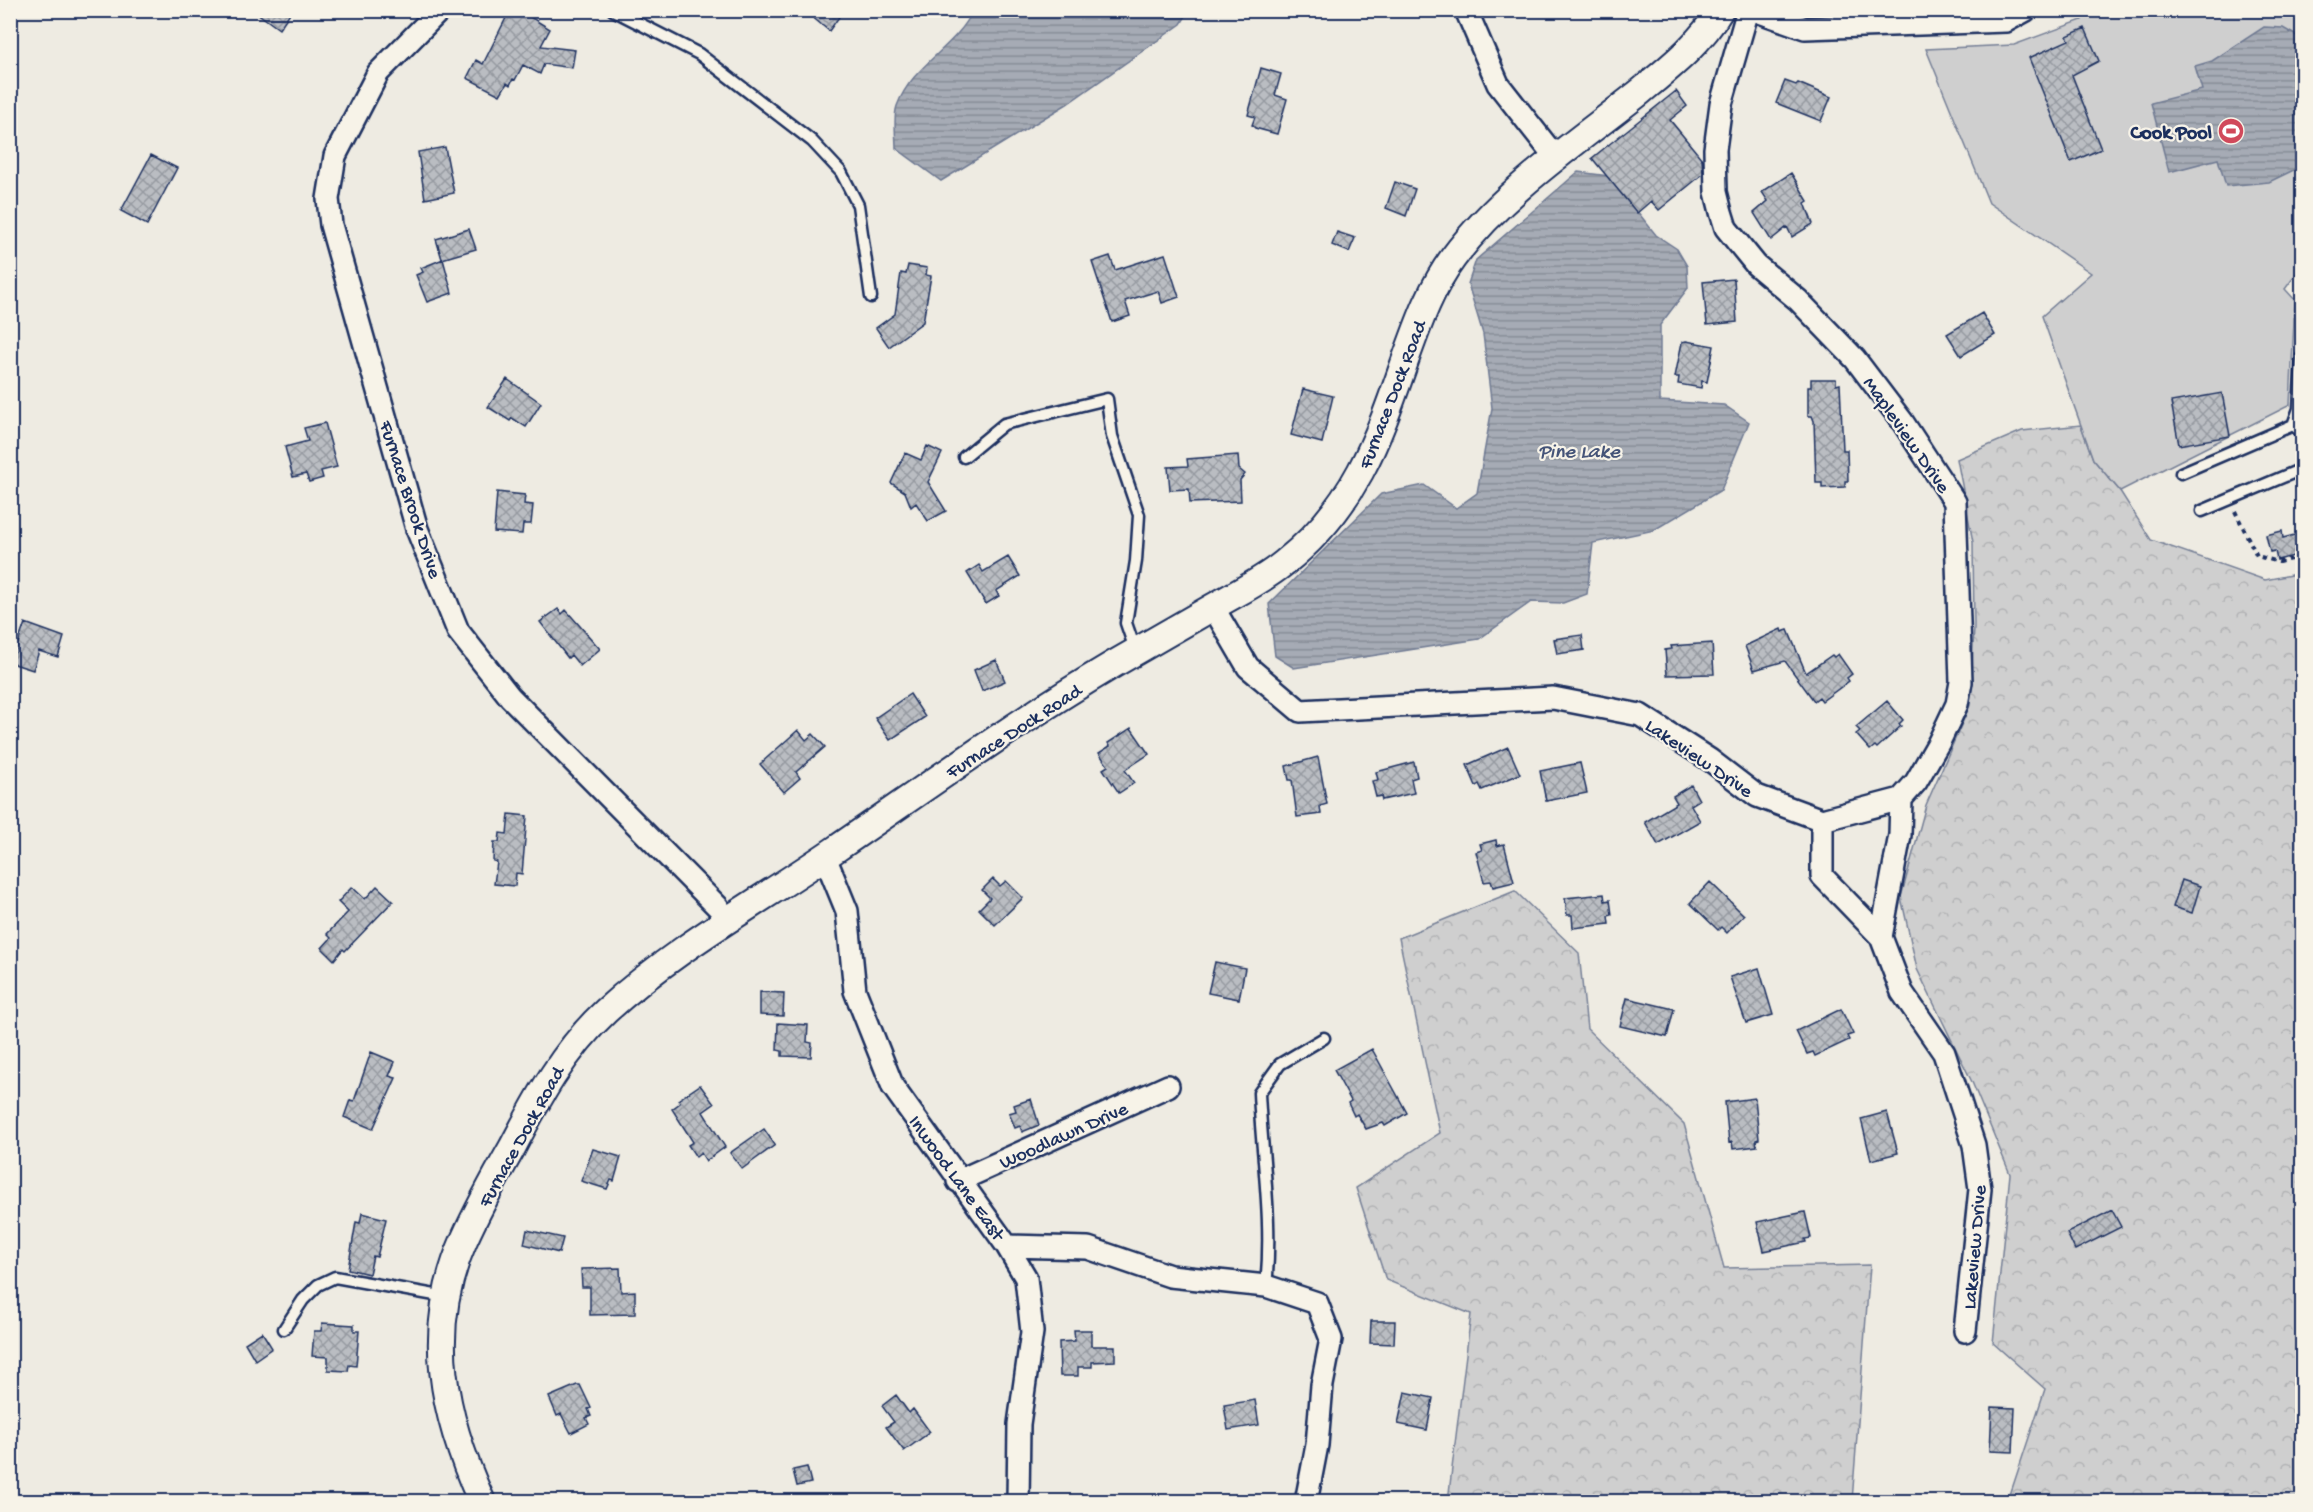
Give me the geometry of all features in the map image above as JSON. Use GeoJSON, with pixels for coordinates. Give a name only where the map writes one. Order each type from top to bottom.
{"type":"FeatureCollection","features":[{"type":"Feature","properties":{"kind":"street","name":"Furnace Brook Drive"},"geometry":{"type":"LineString","coordinates":[[440,10],[378,73],[335,156],[328,199],[331,225],[417,529],[458,631],[477,656],[510,697],[717,906],[728,921]]}},
{"type":"Feature","properties":{"kind":"street"},"geometry":{"type":"LineString","coordinates":[[1466,10],[1498,84],[1556,158]]}},
{"type":"Feature","properties":{"kind":"street","name":"Furnace Dock Road"},"geometry":{"type":"LineString","coordinates":[[482,1502],[457,1443],[445,1399],[441,1347],[446,1297],[464,1238],[541,1093],[566,1055],[624,995],[728,921],[1035,714],[1280,567],[1303,547],[1340,507],[1372,452],[1420,318],[1437,282],[1477,231],[1556,158],[1683,55],[1713,23],[1720,10]]}},
{"type":"Feature","properties":{"kind":"street","name":"Mapleview Drive"},"geometry":{"type":"LineString","coordinates":[[1748,10],[1721,104],[1715,149],[1716,192],[1726,228],[1756,265],[1798,300],[1855,359],[1902,421],[1955,502],[1962,653],[1957,704],[1940,742],[1916,782],[1901,799]]}},
{"type":"Feature","properties":{"kind":"street"},"geometry":{"type":"LineString","coordinates":[[1754,10],[1805,28],[2006,21],[2026,10]]}},
{"type":"Feature","properties":{"kind":"street","name":"Lakeview Drive"},"geometry":{"type":"LineString","coordinates":[[1213,607],[1248,667],[1300,711],[1553,698],[1640,716],[1710,760],[1756,796],[1822,820],[1822,876],[1881,937],[1902,992],[1944,1053],[1974,1145],[1980,1189],[1965,1331]]}},
{"type":"Feature","properties":{"kind":"street"},"geometry":{"type":"LineString","coordinates":[[1822,820],[1901,799],[1900,835],[1881,937]]}},
{"type":"Feature","properties":{"kind":"street","name":"Inwood Lane East"},"geometry":{"type":"LineString","coordinates":[[825,857],[847,911],[855,991],[893,1087],[958,1181],[984,1211],[1007,1246],[1088,1248],[1170,1276],[1266,1286],[1317,1303],[1331,1339],[1322,1385],[1317,1445],[1306,1502]]}},
{"type":"Feature","properties":{"kind":"street","name":"Woodlawn Drive"},"geometry":{"type":"LineString","coordinates":[[958,1181],[1168,1086]]}},
{"type":"Feature","properties":{"kind":"street"},"geometry":{"type":"LineString","coordinates":[[1007,1246],[1026,1278],[1032,1332],[1019,1424],[1018,1502]]}},
{"type":"Feature","properties":{"kind":"lane"},"geometry":{"type":"LineString","coordinates":[[613,10],[699,54],[812,141],[834,164],[858,205],[871,297]]}},
{"type":"Feature","properties":{"kind":"lane"},"geometry":{"type":"LineString","coordinates":[[2181,473],[2293,424],[2299,409],[2302,357]]}},
{"type":"Feature","properties":{"kind":"lane"},"geometry":{"type":"LineString","coordinates":[[964,457],[1004,424],[1107,399],[1112,435],[1139,515],[1136,561],[1126,623],[1136,652]]}},
{"type":"Feature","properties":{"kind":"lane"},"geometry":{"type":"LineString","coordinates":[[2293,424],[2302,432]]}},
{"type":"Feature","properties":{"kind":"lane"},"geometry":{"type":"LineString","coordinates":[[2202,511],[2302,469]]}},
{"type":"Feature","properties":{"kind":"lane"},"geometry":{"type":"LineString","coordinates":[[1266,1286],[1270,1246],[1259,1094],[1280,1064],[1324,1038]]}},
{"type":"Feature","properties":{"kind":"lane"},"geometry":{"type":"LineString","coordinates":[[284,1329],[303,1299],[318,1285],[335,1277],[446,1297]]}},
{"type":"Feature","properties":{"kind":"path"},"geometry":{"type":"LineString","coordinates":[[2229,499],[2257,556],[2279,562],[2300,557],[2302,559]]}},
{"type":"Feature","properties":{"kind":"green space"},"geometry":{"type":"Polygon","coordinates":[[[2083,11],[2302,11],[2302,266],[2285,289],[2295,300],[2290,405],[2120,491],[2093,459],[2042,316],[2091,273],[1989,203],[1926,49],[2014,45],[2082,20],[2083,11]]]}},
{"type":"Feature","properties":{"kind":"green space"},"geometry":{"type":"Polygon","coordinates":[[[2081,425],[2093,459],[2120,491],[2151,540],[2265,580],[2302,573],[2302,1501],[2008,1501],[2045,1389],[1993,1343],[2010,1174],[1972,1082],[1917,969],[1901,897],[1926,805],[1970,705],[1974,628],[1973,542],[1957,459],[2022,431],[2081,425]]]}},
{"type":"Feature","properties":{"kind":"green space"},"geometry":{"type":"Polygon","coordinates":[[[1515,891],[1579,953],[1587,1029],[1684,1124],[1724,1268],[1870,1265],[1852,1501],[1448,1501],[1471,1314],[1386,1280],[1356,1188],[1440,1133],[1399,938],[1515,891]]]}},
{"type":"Feature","properties":{"kind":"water"},"geometry":{"type":"Polygon","coordinates":[[[973,11],[1189,11],[1181,24],[1067,104],[941,181],[896,148],[896,110],[913,79],[956,36],[973,11]]]}},
{"type":"Feature","properties":{"kind":"water","name":"Cook Pool"},"geometry":{"type":"Polygon","coordinates":[[[2264,27],[2283,28],[2302,39],[2302,166],[2269,182],[2226,186],[2218,159],[2169,172],[2151,103],[2202,90],[2195,66],[2212,61],[2264,27]]]}},
{"type":"Feature","properties":{"kind":"water","name":"Pine Lake"},"geometry":{"type":"Polygon","coordinates":[[[1578,172],[1609,176],[1656,235],[1677,249],[1687,266],[1688,288],[1660,325],[1660,401],[1724,405],[1749,422],[1721,490],[1654,530],[1593,543],[1587,594],[1563,603],[1531,602],[1479,639],[1294,668],[1275,656],[1269,604],[1381,494],[1424,485],[1456,508],[1477,493],[1492,408],[1483,334],[1468,284],[1476,260],[1578,172]]]}},
{"type":"Feature","properties":{"kind":"building"},"geometry":{"type":"Polygon","coordinates":[[[253,10],[292,10],[279,29],[253,10]]]}},
{"type":"Feature","properties":{"kind":"building"},"geometry":{"type":"Polygon","coordinates":[[[510,10],[519,10],[550,29],[541,46],[575,50],[572,68],[544,64],[540,74],[523,65],[515,80],[513,79],[510,85],[507,83],[500,95],[467,78],[476,60],[483,64],[510,10]]]}},
{"type":"Feature","properties":{"kind":"building"},"geometry":{"type":"Polygon","coordinates":[[[804,10],[844,10],[829,31],[804,10]]]}},
{"type":"Feature","properties":{"kind":"building"},"geometry":{"type":"Polygon","coordinates":[[[2085,28],[2099,61],[2072,75],[2101,149],[2071,162],[2029,58],[2069,40],[2067,36],[2085,28]]]}},
{"type":"Feature","properties":{"kind":"building"},"geometry":{"type":"Polygon","coordinates":[[[1261,68],[1281,74],[1275,95],[1287,99],[1277,134],[1255,128],[1252,125],[1255,117],[1248,115],[1261,68]]]}},
{"type":"Feature","properties":{"kind":"building"},"geometry":{"type":"Polygon","coordinates":[[[1785,81],[1796,85],[1798,83],[1831,97],[1821,121],[1776,103],[1785,81]]]}},
{"type":"Feature","properties":{"kind":"building"},"geometry":{"type":"Polygon","coordinates":[[[1676,91],[1687,106],[1670,120],[1702,159],[1703,174],[1659,210],[1651,201],[1637,213],[1592,158],[1676,91]]]}},
{"type":"Feature","properties":{"kind":"building"},"geometry":{"type":"Polygon","coordinates":[[[445,147],[454,193],[425,199],[418,152],[445,147]]]}},
{"type":"Feature","properties":{"kind":"building"},"geometry":{"type":"Polygon","coordinates":[[[151,155],[177,168],[147,225],[121,211],[151,155]]]}},
{"type":"Feature","properties":{"kind":"building"},"geometry":{"type":"Polygon","coordinates":[[[1791,173],[1808,201],[1805,203],[1813,224],[1792,237],[1787,227],[1771,240],[1754,213],[1768,201],[1762,192],[1791,173]]]}},
{"type":"Feature","properties":{"kind":"building"},"geometry":{"type":"Polygon","coordinates":[[[1395,182],[1415,189],[1406,216],[1386,208],[1395,182]]]}},
{"type":"Feature","properties":{"kind":"building"},"geometry":{"type":"Polygon","coordinates":[[[469,229],[476,249],[442,259],[436,239],[469,229]]]}},
{"type":"Feature","properties":{"kind":"building"},"geometry":{"type":"Polygon","coordinates":[[[1337,232],[1355,238],[1349,252],[1332,245],[1337,232]]]}},
{"type":"Feature","properties":{"kind":"building"},"geometry":{"type":"Polygon","coordinates":[[[1165,254],[1179,297],[1162,303],[1158,291],[1125,301],[1130,316],[1112,322],[1092,262],[1110,256],[1115,270],[1165,254]]]}},
{"type":"Feature","properties":{"kind":"building"},"geometry":{"type":"Polygon","coordinates":[[[443,259],[452,293],[427,302],[416,275],[423,272],[421,268],[443,259]]]}},
{"type":"Feature","properties":{"kind":"building"},"geometry":{"type":"Polygon","coordinates":[[[908,265],[927,268],[926,275],[931,276],[923,322],[889,347],[876,328],[895,314],[901,273],[906,274],[908,265]]]}},
{"type":"Feature","properties":{"kind":"building"},"geometry":{"type":"Polygon","coordinates":[[[1734,279],[1737,322],[1707,325],[1703,282],[1734,279]]]}},
{"type":"Feature","properties":{"kind":"building"},"geometry":{"type":"Polygon","coordinates":[[[1982,313],[1995,335],[1961,356],[1947,334],[1982,313]]]}},
{"type":"Feature","properties":{"kind":"building"},"geometry":{"type":"Polygon","coordinates":[[[1682,342],[1714,346],[1707,382],[1702,381],[1701,388],[1678,384],[1679,377],[1675,377],[1682,342]]]}},
{"type":"Feature","properties":{"kind":"building"},"geometry":{"type":"Polygon","coordinates":[[[507,379],[541,403],[526,427],[512,418],[510,421],[488,407],[507,379]]]}},
{"type":"Feature","properties":{"kind":"building"},"geometry":{"type":"Polygon","coordinates":[[[1811,379],[1836,379],[1836,385],[1840,384],[1843,450],[1847,450],[1848,481],[1845,481],[1845,487],[1822,488],[1822,483],[1816,483],[1814,421],[1812,416],[1808,416],[1808,387],[1811,387],[1811,379]]]}},
{"type":"Feature","properties":{"kind":"building"},"geometry":{"type":"Polygon","coordinates":[[[1303,389],[1333,396],[1322,443],[1291,435],[1303,389]]]}},
{"type":"Feature","properties":{"kind":"building"},"geometry":{"type":"Polygon","coordinates":[[[2222,393],[2230,436],[2179,445],[2171,402],[2222,393]]]}},
{"type":"Feature","properties":{"kind":"building"},"geometry":{"type":"Polygon","coordinates":[[[325,423],[337,467],[321,471],[323,478],[309,482],[306,474],[293,477],[285,447],[308,441],[304,428],[325,423]]]}},
{"type":"Feature","properties":{"kind":"building"},"geometry":{"type":"Polygon","coordinates":[[[927,446],[942,453],[928,482],[946,511],[928,521],[916,503],[911,507],[905,492],[891,483],[905,453],[921,460],[927,446]]]}},
{"type":"Feature","properties":{"kind":"building"},"geometry":{"type":"Polygon","coordinates":[[[1238,455],[1239,469],[1245,474],[1240,480],[1241,501],[1190,503],[1189,489],[1170,490],[1168,467],[1188,466],[1187,459],[1238,455]]]}},
{"type":"Feature","properties":{"kind":"building"},"geometry":{"type":"Polygon","coordinates":[[[497,492],[525,495],[524,504],[533,505],[531,524],[523,524],[522,534],[494,532],[497,492]]]}},
{"type":"Feature","properties":{"kind":"building"},"geometry":{"type":"Polygon","coordinates":[[[2282,531],[2283,538],[2302,533],[2302,554],[2277,560],[2275,551],[2270,552],[2266,535],[2282,531]]]}},
{"type":"Feature","properties":{"kind":"building"},"geometry":{"type":"Polygon","coordinates":[[[1008,557],[1020,576],[996,591],[999,596],[986,604],[967,573],[979,565],[983,572],[1008,557]]]}},
{"type":"Feature","properties":{"kind":"building"},"geometry":{"type":"Polygon","coordinates":[[[558,609],[562,614],[566,610],[600,649],[580,666],[571,655],[568,658],[540,622],[558,609]]]}},
{"type":"Feature","properties":{"kind":"building"},"geometry":{"type":"Polygon","coordinates":[[[25,623],[64,637],[58,657],[39,651],[33,670],[11,663],[25,623]]]}},
{"type":"Feature","properties":{"kind":"building"},"geometry":{"type":"Polygon","coordinates":[[[1781,629],[1782,632],[1788,630],[1806,673],[1832,655],[1834,657],[1838,654],[1852,674],[1847,678],[1849,681],[1822,701],[1819,697],[1814,701],[1785,661],[1754,670],[1745,646],[1781,629]]]}},
{"type":"Feature","properties":{"kind":"building"},"geometry":{"type":"Polygon","coordinates":[[[1582,635],[1584,650],[1557,654],[1554,639],[1582,635]]]}},
{"type":"Feature","properties":{"kind":"building"},"geometry":{"type":"Polygon","coordinates":[[[1712,643],[1714,674],[1667,675],[1665,650],[1672,649],[1671,646],[1712,643]]]}},
{"type":"Feature","properties":{"kind":"building"},"geometry":{"type":"Polygon","coordinates":[[[996,660],[1005,681],[982,691],[974,670],[996,660]]]}},
{"type":"Feature","properties":{"kind":"building"},"geometry":{"type":"Polygon","coordinates":[[[910,694],[925,717],[890,740],[875,718],[910,694]]]}},
{"type":"Feature","properties":{"kind":"building"},"geometry":{"type":"Polygon","coordinates":[[[1887,701],[1903,720],[1899,724],[1901,726],[1877,748],[1875,746],[1870,750],[1856,734],[1860,731],[1856,727],[1887,701]]]}},
{"type":"Feature","properties":{"kind":"building"},"geometry":{"type":"Polygon","coordinates":[[[1131,728],[1149,754],[1125,770],[1134,783],[1119,793],[1103,769],[1108,766],[1099,753],[1110,746],[1108,743],[1131,728]]]}},
{"type":"Feature","properties":{"kind":"building"},"geometry":{"type":"Polygon","coordinates":[[[798,730],[806,740],[813,734],[825,747],[796,772],[800,778],[784,792],[760,764],[798,730]]]}},
{"type":"Feature","properties":{"kind":"building"},"geometry":{"type":"Polygon","coordinates":[[[1508,747],[1520,774],[1482,790],[1479,784],[1476,786],[1467,765],[1508,747]]]}},
{"type":"Feature","properties":{"kind":"building"},"geometry":{"type":"Polygon","coordinates":[[[1318,757],[1327,804],[1320,806],[1321,814],[1297,817],[1292,780],[1289,780],[1286,766],[1318,757]]]}},
{"type":"Feature","properties":{"kind":"building"},"geometry":{"type":"Polygon","coordinates":[[[1414,762],[1417,777],[1411,779],[1414,793],[1382,800],[1381,796],[1376,797],[1372,781],[1378,780],[1376,772],[1414,762]]]}},
{"type":"Feature","properties":{"kind":"building"},"geometry":{"type":"Polygon","coordinates":[[[1580,763],[1587,793],[1546,801],[1540,771],[1580,763]]]}},
{"type":"Feature","properties":{"kind":"building"},"geometry":{"type":"Polygon","coordinates":[[[1691,785],[1699,800],[1691,805],[1700,821],[1658,845],[1645,822],[1677,803],[1673,796],[1691,785]]]}},
{"type":"Feature","properties":{"kind":"building"},"geometry":{"type":"Polygon","coordinates":[[[509,814],[527,816],[522,874],[516,873],[515,886],[494,884],[497,862],[493,861],[494,842],[499,842],[500,833],[507,834],[509,814]]]}},
{"type":"Feature","properties":{"kind":"building"},"geometry":{"type":"Polygon","coordinates":[[[1496,840],[1497,846],[1504,844],[1514,882],[1493,887],[1491,881],[1484,882],[1476,852],[1482,850],[1480,844],[1496,840]]]}},
{"type":"Feature","properties":{"kind":"building"},"geometry":{"type":"Polygon","coordinates":[[[993,879],[1000,886],[1006,881],[1023,898],[995,925],[979,909],[990,898],[982,890],[993,879]]]}},
{"type":"Feature","properties":{"kind":"building"},"geometry":{"type":"Polygon","coordinates":[[[2182,880],[2200,886],[2192,913],[2173,907],[2182,880]]]}},
{"type":"Feature","properties":{"kind":"building"},"geometry":{"type":"Polygon","coordinates":[[[1710,882],[1744,915],[1727,933],[1721,927],[1718,930],[1690,903],[1710,882]]]}},
{"type":"Feature","properties":{"kind":"building"},"geometry":{"type":"Polygon","coordinates":[[[377,886],[393,901],[334,960],[322,948],[331,938],[327,934],[348,912],[338,902],[352,887],[365,899],[377,886]]]}},
{"type":"Feature","properties":{"kind":"building"},"geometry":{"type":"Polygon","coordinates":[[[1604,894],[1605,901],[1610,900],[1612,915],[1608,916],[1609,924],[1573,928],[1572,915],[1567,915],[1565,898],[1604,894]]]}},
{"type":"Feature","properties":{"kind":"building"},"geometry":{"type":"Polygon","coordinates":[[[1215,962],[1245,968],[1239,999],[1208,993],[1215,962]]]}},
{"type":"Feature","properties":{"kind":"building"},"geometry":{"type":"Polygon","coordinates":[[[1759,968],[1773,1015],[1746,1023],[1730,977],[1759,968]]]}},
{"type":"Feature","properties":{"kind":"building"},"geometry":{"type":"Polygon","coordinates":[[[760,992],[784,993],[783,1016],[760,1015],[760,992]]]}},
{"type":"Feature","properties":{"kind":"building"},"geometry":{"type":"Polygon","coordinates":[[[1627,998],[1674,1009],[1667,1037],[1620,1026],[1627,998]]]}},
{"type":"Feature","properties":{"kind":"building"},"geometry":{"type":"Polygon","coordinates":[[[1841,1009],[1853,1034],[1847,1036],[1849,1040],[1815,1056],[1813,1052],[1807,1054],[1796,1031],[1841,1009]]]}},
{"type":"Feature","properties":{"kind":"building"},"geometry":{"type":"Polygon","coordinates":[[[778,1023],[808,1025],[807,1042],[812,1043],[811,1057],[782,1056],[782,1051],[777,1050],[778,1023]]]}},
{"type":"Feature","properties":{"kind":"building"},"geometry":{"type":"Polygon","coordinates":[[[1372,1049],[1407,1113],[1385,1126],[1383,1123],[1366,1129],[1357,1114],[1354,1116],[1348,1103],[1351,1101],[1334,1070],[1372,1049]]]}},
{"type":"Feature","properties":{"kind":"building"},"geometry":{"type":"Polygon","coordinates":[[[371,1052],[395,1062],[389,1076],[396,1078],[373,1129],[344,1117],[350,1100],[354,1101],[371,1052]]]}},
{"type":"Feature","properties":{"kind":"building"},"geometry":{"type":"Polygon","coordinates":[[[700,1085],[714,1104],[703,1112],[725,1147],[706,1161],[701,1153],[696,1157],[688,1145],[693,1142],[672,1109],[680,1103],[678,1100],[700,1085]]]}},
{"type":"Feature","properties":{"kind":"building"},"geometry":{"type":"Polygon","coordinates":[[[1755,1098],[1759,1139],[1756,1140],[1757,1146],[1733,1149],[1732,1142],[1729,1143],[1725,1102],[1755,1098]]]}},
{"type":"Feature","properties":{"kind":"building"},"geometry":{"type":"Polygon","coordinates":[[[1031,1099],[1039,1125],[1022,1132],[1020,1126],[1015,1128],[1009,1113],[1016,1111],[1014,1105],[1031,1099]]]}},
{"type":"Feature","properties":{"kind":"building"},"geometry":{"type":"Polygon","coordinates":[[[1887,1112],[1898,1153],[1871,1160],[1861,1119],[1887,1112]]]}},
{"type":"Feature","properties":{"kind":"building"},"geometry":{"type":"Polygon","coordinates":[[[764,1129],[775,1145],[742,1169],[730,1153],[764,1129]]]}},
{"type":"Feature","properties":{"kind":"building"},"geometry":{"type":"Polygon","coordinates":[[[593,1149],[621,1157],[614,1181],[611,1180],[607,1189],[581,1181],[593,1149]]]}},
{"type":"Feature","properties":{"kind":"building"},"geometry":{"type":"Polygon","coordinates":[[[2112,1210],[2121,1227],[2075,1250],[2067,1233],[2112,1210]]]}},
{"type":"Feature","properties":{"kind":"building"},"geometry":{"type":"Polygon","coordinates":[[[1805,1212],[1811,1238],[1805,1239],[1806,1242],[1764,1251],[1757,1222],[1805,1212]]]}},
{"type":"Feature","properties":{"kind":"building"},"geometry":{"type":"Polygon","coordinates":[[[362,1213],[386,1219],[377,1257],[373,1256],[369,1274],[348,1269],[356,1222],[360,1223],[362,1213]]]}},
{"type":"Feature","properties":{"kind":"building"},"geometry":{"type":"Polygon","coordinates":[[[527,1230],[563,1238],[559,1253],[524,1244],[527,1230]]]}},
{"type":"Feature","properties":{"kind":"building"},"geometry":{"type":"Polygon","coordinates":[[[620,1268],[621,1292],[635,1291],[635,1314],[590,1315],[590,1287],[582,1287],[581,1269],[620,1268]]]}},
{"type":"Feature","properties":{"kind":"building"},"geometry":{"type":"Polygon","coordinates":[[[1371,1321],[1395,1321],[1394,1344],[1370,1343],[1371,1321]]]}},
{"type":"Feature","properties":{"kind":"building"},"geometry":{"type":"Polygon","coordinates":[[[322,1323],[354,1325],[354,1331],[359,1331],[356,1366],[349,1365],[348,1371],[328,1370],[328,1357],[312,1356],[314,1331],[321,1331],[322,1323]]]}},
{"type":"Feature","properties":{"kind":"building"},"geometry":{"type":"Polygon","coordinates":[[[1074,1330],[1091,1330],[1091,1346],[1115,1346],[1115,1361],[1092,1362],[1092,1367],[1078,1367],[1078,1376],[1060,1376],[1059,1342],[1075,1341],[1074,1330]]]}},
{"type":"Feature","properties":{"kind":"building"},"geometry":{"type":"Polygon","coordinates":[[[262,1332],[272,1348],[255,1360],[245,1343],[262,1332]]]}},
{"type":"Feature","properties":{"kind":"building"},"geometry":{"type":"Polygon","coordinates":[[[580,1385],[591,1408],[588,1409],[591,1416],[586,1418],[589,1424],[571,1433],[561,1414],[557,1416],[549,1397],[580,1385]]]}},
{"type":"Feature","properties":{"kind":"building"},"geometry":{"type":"Polygon","coordinates":[[[1405,1392],[1433,1398],[1427,1430],[1398,1424],[1405,1392]]]}},
{"type":"Feature","properties":{"kind":"building"},"geometry":{"type":"Polygon","coordinates":[[[896,1395],[909,1413],[913,1409],[930,1432],[904,1451],[886,1427],[894,1422],[882,1406],[896,1395]]]}},
{"type":"Feature","properties":{"kind":"building"},"geometry":{"type":"Polygon","coordinates":[[[1255,1400],[1259,1425],[1228,1430],[1224,1405],[1255,1400]]]}},
{"type":"Feature","properties":{"kind":"building"},"geometry":{"type":"Polygon","coordinates":[[[1992,1407],[2015,1408],[2013,1452],[1990,1451],[1992,1407]]]}},
{"type":"Feature","properties":{"kind":"building"},"geometry":{"type":"Polygon","coordinates":[[[807,1467],[811,1483],[797,1486],[793,1470],[807,1467]]]}},
{"type":"Feature","properties":{"kind":"place","name":"Cook Pool"},"geometry":{"type":"Point","coordinates":[2231,131]}}]}
